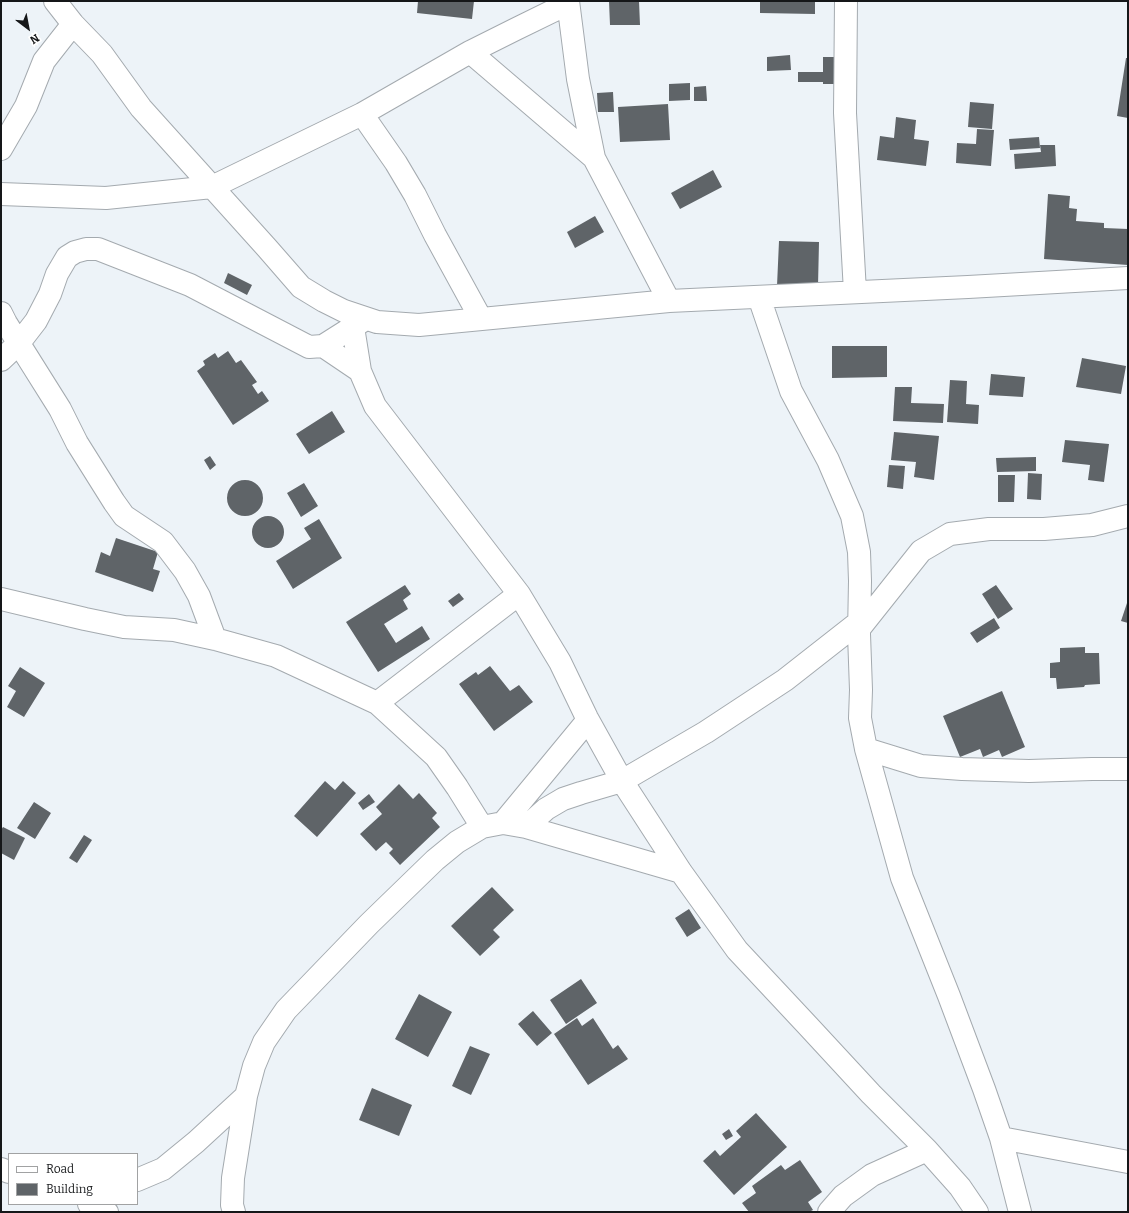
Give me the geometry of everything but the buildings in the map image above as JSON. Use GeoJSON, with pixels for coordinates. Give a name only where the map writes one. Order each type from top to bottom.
{"type":"FeatureCollection","features":[{"type":"Feature","properties":{"kind":"street"},"geometry":{"type":"LineString","coordinates":[[55,1],[73,24],[102,54],[141,108],[301,286],[324,302],[344,311],[360,323]]}},
{"type":"Feature","properties":{"kind":"street"},"geometry":{"type":"LineString","coordinates":[[846,1],[845,113],[855,292]]}},
{"type":"Feature","properties":{"kind":"street"},"geometry":{"type":"LineString","coordinates":[[1,194],[106,198],[212,187],[362,114],[470,52],[567,3],[578,79],[594,158],[669,301]]}},
{"type":"Feature","properties":{"kind":"street"},"geometry":{"type":"LineString","coordinates":[[1,149],[26,106],[44,61],[73,24]]}},
{"type":"Feature","properties":{"kind":"street"},"geometry":{"type":"LineString","coordinates":[[470,52],[594,158]]}},
{"type":"Feature","properties":{"kind":"street"},"geometry":{"type":"LineString","coordinates":[[362,114],[393,158],[415,195],[481,319]]}},
{"type":"Feature","properties":{"kind":"street"},"geometry":{"type":"LineString","coordinates":[[1,360],[19,343],[36,321],[50,294],[57,274],[67,257],[75,252],[86,249],[98,250],[190,285],[309,348],[323,346],[360,323],[377,322],[419,325],[669,301],[968,288],[1128,278]]}},
{"type":"Feature","properties":{"kind":"street"},"geometry":{"type":"LineString","coordinates":[[759,297],[791,391],[828,460],[852,516],[859,552],[860,718],[866,749],[902,878],[950,996],[984,1089],[1001,1138],[1020,1212]]}},
{"type":"Feature","properties":{"kind":"street"},"geometry":{"type":"LineString","coordinates":[[1,313],[60,409],[77,443],[114,502],[124,516],[163,542],[185,571],[199,596],[215,639]]}},
{"type":"Feature","properties":{"kind":"street"},"geometry":{"type":"LineString","coordinates":[[360,323],[360,371],[375,406],[519,594],[560,662],[588,720],[622,781],[681,872],[737,950],[871,1094],[927,1150],[960,1187],[977,1212]]}},
{"type":"Feature","properties":{"kind":"street"},"geometry":{"type":"LineString","coordinates":[[323,346],[360,371]]}},
{"type":"Feature","properties":{"kind":"street"},"geometry":{"type":"LineString","coordinates":[[526,827],[546,809],[563,799],[622,781],[706,732],[786,680],[859,625],[921,551],[950,534],[989,529],[1044,529],[1092,525],[1128,516]]}},
{"type":"Feature","properties":{"kind":"street"},"geometry":{"type":"LineString","coordinates":[[377,703],[519,594]]}},
{"type":"Feature","properties":{"kind":"street"},"geometry":{"type":"LineString","coordinates":[[1,598],[124,627],[174,630],[215,639],[276,656],[377,703],[436,758],[457,787],[482,827]]}},
{"type":"Feature","properties":{"kind":"street"},"geometry":{"type":"LineString","coordinates":[[503,823],[588,720]]}},
{"type":"Feature","properties":{"kind":"street"},"geometry":{"type":"LineString","coordinates":[[866,749],[921,766],[1029,771],[1128,769]]}},
{"type":"Feature","properties":{"kind":"street"},"geometry":{"type":"LineString","coordinates":[[234,1212],[232,1205],[232,1178],[246,1096],[254,1066],[264,1042],[286,1010],[369,924],[435,860],[457,842],[482,827],[503,823],[526,827],[681,872]]}},
{"type":"Feature","properties":{"kind":"street"},"geometry":{"type":"LineString","coordinates":[[138,1180],[164,1169],[246,1096]]}},
{"type":"Feature","properties":{"kind":"street"},"geometry":{"type":"LineString","coordinates":[[1001,1138],[1128,1162]]}},
{"type":"Feature","properties":{"kind":"street"},"geometry":{"type":"LineString","coordinates":[[829,1212],[843,1196],[872,1175],[927,1150]]}},
{"type":"Feature","properties":{"kind":"street"},"geometry":{"type":"LineString","coordinates":[[91,1205],[107,1212]]}}]}
